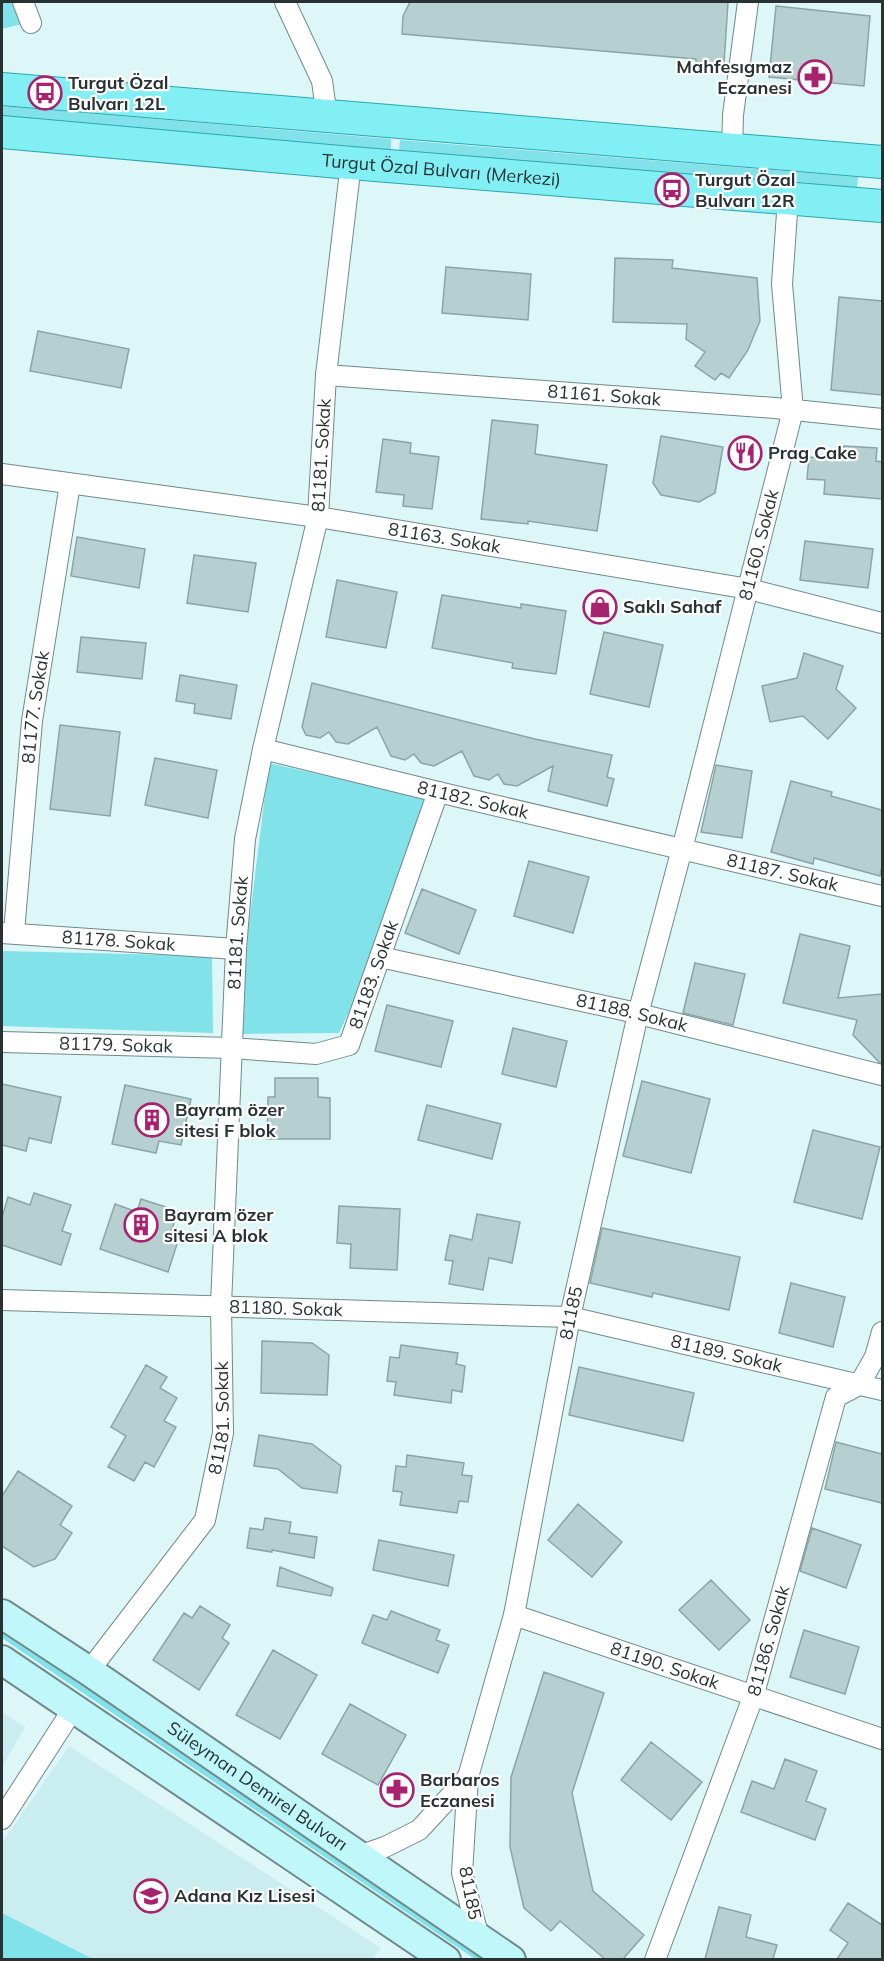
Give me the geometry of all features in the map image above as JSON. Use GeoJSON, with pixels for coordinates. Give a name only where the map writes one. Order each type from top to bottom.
{"type":"FeatureCollection","features":[{"type":"Feature","properties":{"kind":"main road"},"geometry":{"type":"LineString","coordinates":[[2,89],[882,162]]}},
{"type":"Feature","properties":{"kind":"main road","name":"Turgut Özal Bulvarı (Merkezi)"},"geometry":{"type":"LineString","coordinates":[[2,132],[882,206]]}},
{"type":"Feature","properties":{"kind":"main road","name":"Süleyman Demirel Bulvarı"},"geometry":{"type":"LineString","coordinates":[[2,1614],[511,1959]]}},
{"type":"Feature","properties":{"kind":"main road"},"geometry":{"type":"LineString","coordinates":[[2,1660],[446,1959]]}},
{"type":"Feature","properties":{"kind":"street"},"geometry":{"type":"LineString","coordinates":[[23,2],[31,23]]}},
{"type":"Feature","properties":{"kind":"street"},"geometry":{"type":"LineString","coordinates":[[285,2],[320,75],[327,117]]}},
{"type":"Feature","properties":{"kind":"street"},"geometry":{"type":"LineString","coordinates":[[732,150],[733,115],[748,2]]}},
{"type":"Feature","properties":{"kind":"street","name":"81181. Sokak"},"geometry":{"type":"LineString","coordinates":[[89,1671],[205,1520],[224,1432],[220,1305],[236,949],[245,839],[263,749],[318,517],[326,375],[351,163]]}},
{"type":"Feature","properties":{"kind":"street","name":"81160. Sokak"},"geometry":{"type":"LineString","coordinates":[[682,850],[793,410],[782,284],[788,199]]}},
{"type":"Feature","properties":{"kind":"street","name":"81161. Sokak"},"geometry":{"type":"LineString","coordinates":[[326,375],[793,410],[882,419]]}},
{"type":"Feature","properties":{"kind":"street","name":"81163. Sokak"},"geometry":{"type":"LineString","coordinates":[[2,474],[318,517],[749,589],[882,623]]}},
{"type":"Feature","properties":{"kind":"street","name":"81177. Sokak"},"geometry":{"type":"LineString","coordinates":[[8,932],[32,721],[70,484]]}},
{"type":"Feature","properties":{"kind":"street","name":"81182. Sokak"},"geometry":{"type":"LineString","coordinates":[[263,749],[682,850]]}},
{"type":"Feature","properties":{"kind":"street","name":"81183. Sokak"},"geometry":{"type":"LineString","coordinates":[[231,1048],[316,1054],[349,1045],[438,792]]}},
{"type":"Feature","properties":{"kind":"street","name":"81187. Sokak"},"geometry":{"type":"LineString","coordinates":[[682,850],[882,896]]}},
{"type":"Feature","properties":{"kind":"street","name":"81185"},"geometry":{"type":"LineString","coordinates":[[479,1938],[462,1873],[468,1777],[514,1615],[570,1317],[638,1014],[682,850]]}},
{"type":"Feature","properties":{"kind":"street","name":"81178. Sokak"},"geometry":{"type":"LineString","coordinates":[[8,932],[236,949]]}},
{"type":"Feature","properties":{"kind":"street","name":"81188. Sokak"},"geometry":{"type":"LineString","coordinates":[[380,957],[638,1014],[882,1075]]}},
{"type":"Feature","properties":{"kind":"street","name":"81179. Sokak"},"geometry":{"type":"LineString","coordinates":[[2,1042],[231,1048]]}},
{"type":"Feature","properties":{"kind":"street","name":"81180. Sokak"},"geometry":{"type":"LineString","coordinates":[[2,1300],[570,1317]]}},
{"type":"Feature","properties":{"kind":"street","name":"81189. Sokak"},"geometry":{"type":"LineString","coordinates":[[570,1317],[882,1389]]}},
{"type":"Feature","properties":{"kind":"street","name":"81186. Sokak"},"geometry":{"type":"LineString","coordinates":[[655,1959],[753,1696],[836,1397],[859,1385],[875,1357],[882,1332]]}},
{"type":"Feature","properties":{"kind":"street","name":"81190. Sokak"},"geometry":{"type":"LineString","coordinates":[[514,1615],[882,1739]]}},
{"type":"Feature","properties":{"kind":"street"},"geometry":{"type":"LineString","coordinates":[[2,1819],[73,1709]]}},
{"type":"Feature","properties":{"kind":"street","name":"81185"},"geometry":{"type":"LineString","coordinates":[[359,1856],[385,1847],[419,1830],[468,1777]]}},
{"type":"Feature","properties":{"kind":"shaded area"},"geometry":{"type":"Polygon","coordinates":[[[2,2],[11,2],[22,24],[2,29],[2,2]]]}},
{"type":"Feature","properties":{"kind":"shaded area"},"geometry":{"type":"Polygon","coordinates":[[[2,106],[391,139],[391,151],[2,118],[2,106]]]}},
{"type":"Feature","properties":{"kind":"shaded area"},"geometry":{"type":"Polygon","coordinates":[[[400,140],[858,177],[857,188],[399,151],[400,140]]]}},
{"type":"Feature","properties":{"kind":"shaded area"},"geometry":{"type":"Polygon","coordinates":[[[269,763],[424,798],[378,950],[339,1033],[241,1034],[249,923],[269,763]]]}},
{"type":"Feature","properties":{"kind":"shaded area"},"geometry":{"type":"Polygon","coordinates":[[[2,951],[212,956],[213,1033],[2,1026],[2,951]]]}},
{"type":"Feature","properties":{"kind":"shaded area"},"geometry":{"type":"Polygon","coordinates":[[[2,1630],[489,1959],[475,1959],[2,1638],[2,1630]]]}},
{"type":"Feature","properties":{"kind":"shaded area"},"geometry":{"type":"Polygon","coordinates":[[[2,1712],[25,1727],[2,1767],[2,1712]]]}},
{"type":"Feature","properties":{"kind":"shaded area","name":"Adana Kız Lisesi"},"geometry":{"type":"Polygon","coordinates":[[[69,1746],[381,1948],[372,1960],[2,1960],[2,1843],[69,1746]]]}},
{"type":"Feature","properties":{"kind":"shaded area"},"geometry":{"type":"Polygon","coordinates":[[[2,1913],[93,1959],[2,1959],[2,1913]]]}},
{"type":"Feature","properties":{"kind":"building"},"geometry":{"type":"Polygon","coordinates":[[[410,2],[728,2],[724,64],[696,62],[696,59],[402,34],[403,16],[410,2]]]}},
{"type":"Feature","properties":{"kind":"building"},"geometry":{"type":"Polygon","coordinates":[[[776,6],[870,16],[864,86],[769,77],[776,6]]]}},
{"type":"Feature","properties":{"kind":"building"},"geometry":{"type":"Polygon","coordinates":[[[615,258],[673,260],[672,268],[757,278],[760,321],[748,350],[729,378],[721,373],[715,380],[695,366],[705,352],[686,339],[687,324],[613,322],[615,258]]]}},
{"type":"Feature","properties":{"kind":"building"},"geometry":{"type":"Polygon","coordinates":[[[446,267],[531,274],[528,320],[442,313],[446,267]]]}},
{"type":"Feature","properties":{"kind":"building"},"geometry":{"type":"Polygon","coordinates":[[[839,297],[882,301],[882,395],[831,390],[839,297]]]}},
{"type":"Feature","properties":{"kind":"building"},"geometry":{"type":"Polygon","coordinates":[[[38,331],[129,349],[121,388],[30,371],[38,331]]]}},
{"type":"Feature","properties":{"kind":"building"},"geometry":{"type":"Polygon","coordinates":[[[492,420],[538,425],[535,454],[607,465],[597,531],[528,521],[528,524],[481,519],[492,420]]]}},
{"type":"Feature","properties":{"kind":"building"},"geometry":{"type":"Polygon","coordinates":[[[661,436],[723,447],[715,493],[699,502],[661,495],[653,483],[661,436]]]}},
{"type":"Feature","properties":{"kind":"building"},"geometry":{"type":"Polygon","coordinates":[[[383,439],[411,443],[410,453],[439,457],[432,509],[403,506],[404,495],[376,492],[383,439]]]}},
{"type":"Feature","properties":{"kind":"building"},"geometry":{"type":"Polygon","coordinates":[[[844,446],[877,448],[876,461],[882,462],[882,499],[824,494],[825,480],[807,479],[809,457],[843,460],[844,446]]]}},
{"type":"Feature","properties":{"kind":"building"},"geometry":{"type":"Polygon","coordinates":[[[77,537],[145,549],[139,588],[71,576],[77,537]]]}},
{"type":"Feature","properties":{"kind":"building"},"geometry":{"type":"Polygon","coordinates":[[[805,541],[873,549],[868,588],[800,580],[805,541]]]}},
{"type":"Feature","properties":{"kind":"building"},"geometry":{"type":"Polygon","coordinates":[[[194,555],[256,563],[248,612],[187,603],[194,555]]]}},
{"type":"Feature","properties":{"kind":"building"},"geometry":{"type":"Polygon","coordinates":[[[337,580],[397,592],[386,648],[326,637],[337,580]]]}},
{"type":"Feature","properties":{"kind":"building"},"geometry":{"type":"Polygon","coordinates":[[[442,595],[521,608],[521,604],[566,611],[556,674],[512,668],[513,663],[432,648],[442,595]]]}},
{"type":"Feature","properties":{"kind":"building"},"geometry":{"type":"Polygon","coordinates":[[[604,632],[663,645],[649,707],[590,694],[604,632]]]}},
{"type":"Feature","properties":{"kind":"building"},"geometry":{"type":"Polygon","coordinates":[[[81,637],[146,643],[142,679],[77,672],[81,637]]]}},
{"type":"Feature","properties":{"kind":"building"},"geometry":{"type":"Polygon","coordinates":[[[804,653],[843,666],[836,689],[856,708],[828,739],[803,716],[770,722],[762,686],[797,678],[804,653]]]}},
{"type":"Feature","properties":{"kind":"building"},"geometry":{"type":"Polygon","coordinates":[[[180,675],[237,685],[231,719],[194,713],[195,704],[176,701],[180,675]]]}},
{"type":"Feature","properties":{"kind":"building"},"geometry":{"type":"Polygon","coordinates":[[[312,683],[535,739],[612,755],[607,777],[614,779],[607,806],[548,791],[553,766],[517,786],[504,784],[498,774],[489,780],[474,776],[462,751],[434,766],[421,763],[414,754],[405,760],[391,756],[377,727],[348,744],[336,742],[329,732],[320,738],[306,735],[302,727],[312,683]]]}},
{"type":"Feature","properties":{"kind":"building"},"geometry":{"type":"Polygon","coordinates":[[[60,725],[120,732],[110,816],[50,809],[60,725]]]}},
{"type":"Feature","properties":{"kind":"building"},"geometry":{"type":"Polygon","coordinates":[[[155,758],[217,770],[208,818],[145,805],[155,758]]]}},
{"type":"Feature","properties":{"kind":"building"},"geometry":{"type":"Polygon","coordinates":[[[716,765],[752,771],[742,838],[701,832],[716,765]]]}},
{"type":"Feature","properties":{"kind":"building"},"geometry":{"type":"Polygon","coordinates":[[[791,781],[832,792],[831,796],[882,810],[880,876],[814,858],[813,864],[771,852],[791,781]]]}},
{"type":"Feature","properties":{"kind":"building"},"geometry":{"type":"Polygon","coordinates":[[[529,861],[589,877],[573,933],[514,916],[529,861]]]}},
{"type":"Feature","properties":{"kind":"building"},"geometry":{"type":"Polygon","coordinates":[[[422,889],[476,910],[459,954],[405,933],[422,889]]]}},
{"type":"Feature","properties":{"kind":"building"},"geometry":{"type":"Polygon","coordinates":[[[800,934],[850,946],[838,998],[882,994],[882,1063],[853,1035],[857,1020],[783,1003],[800,934]]]}},
{"type":"Feature","properties":{"kind":"building"},"geometry":{"type":"Polygon","coordinates":[[[695,963],[745,974],[733,1025],[683,1013],[695,963]]]}},
{"type":"Feature","properties":{"kind":"building"},"geometry":{"type":"Polygon","coordinates":[[[387,1005],[453,1021],[441,1067],[375,1051],[387,1005]]]}},
{"type":"Feature","properties":{"kind":"building"},"geometry":{"type":"Polygon","coordinates":[[[513,1028],[567,1041],[556,1087],[502,1074],[513,1028]]]}},
{"type":"Feature","properties":{"kind":"building"},"geometry":{"type":"Polygon","coordinates":[[[275,1078],[318,1078],[318,1097],[330,1098],[330,1139],[267,1139],[268,1097],[275,1097],[275,1078]]]}},
{"type":"Feature","properties":{"kind":"building"},"geometry":{"type":"Polygon","coordinates":[[[642,1081],[710,1099],[691,1173],[623,1156],[642,1081]]]}},
{"type":"Feature","properties":{"kind":"building"},"geometry":{"type":"Polygon","coordinates":[[[2,1084],[61,1097],[51,1143],[29,1138],[26,1151],[2,1145],[2,1084]]]}},
{"type":"Feature","properties":{"kind":"building","name":"Bayram özer sitesi F blok"},"geometry":{"type":"Polygon","coordinates":[[[125,1085],[191,1099],[181,1145],[159,1141],[156,1153],[112,1144],[125,1085]]]}},
{"type":"Feature","properties":{"kind":"building"},"geometry":{"type":"Polygon","coordinates":[[[427,1105],[501,1124],[492,1159],[418,1140],[427,1105]]]}},
{"type":"Feature","properties":{"kind":"building"},"geometry":{"type":"Polygon","coordinates":[[[813,1130],[880,1147],[862,1219],[794,1202],[813,1130]]]}},
{"type":"Feature","properties":{"kind":"building"},"geometry":{"type":"Polygon","coordinates":[[[34,1193],[71,1205],[62,1231],[71,1234],[61,1265],[2,1245],[2,1217],[8,1197],[30,1205],[34,1193]]]}},
{"type":"Feature","properties":{"kind":"building","name":"Bayram özer sitesi A blok"},"geometry":{"type":"Polygon","coordinates":[[[141,1199],[178,1211],[169,1238],[178,1241],[168,1272],[100,1249],[115,1204],[137,1212],[141,1199]]]}},
{"type":"Feature","properties":{"kind":"building"},"geometry":{"type":"Polygon","coordinates":[[[339,1206],[400,1209],[397,1270],[350,1268],[351,1244],[337,1243],[339,1206]]]}},
{"type":"Feature","properties":{"kind":"building"},"geometry":{"type":"Polygon","coordinates":[[[477,1214],[520,1222],[512,1263],[489,1258],[483,1290],[449,1284],[453,1261],[445,1260],[450,1235],[472,1240],[477,1214]]]}},
{"type":"Feature","properties":{"kind":"building"},"geometry":{"type":"Polygon","coordinates":[[[602,1228],[740,1257],[729,1310],[653,1293],[652,1297],[590,1283],[602,1228]]]}},
{"type":"Feature","properties":{"kind":"building"},"geometry":{"type":"Polygon","coordinates":[[[791,1283],[845,1297],[833,1347],[779,1333],[791,1283]]]}},
{"type":"Feature","properties":{"kind":"building"},"geometry":{"type":"Polygon","coordinates":[[[262,1341],[312,1343],[329,1355],[327,1395],[261,1393],[262,1341]]]}},
{"type":"Feature","properties":{"kind":"building"},"geometry":{"type":"Polygon","coordinates":[[[401,1345],[458,1353],[456,1364],[465,1366],[462,1392],[452,1390],[451,1403],[394,1395],[396,1382],[387,1381],[390,1357],[399,1358],[401,1345]]]}},
{"type":"Feature","properties":{"kind":"building"},"geometry":{"type":"Polygon","coordinates":[[[146,1365],[167,1377],[160,1388],[177,1398],[164,1421],[176,1427],[154,1467],[145,1462],[134,1481],[108,1467],[126,1436],[111,1427],[146,1365]]]}},
{"type":"Feature","properties":{"kind":"building"},"geometry":{"type":"Polygon","coordinates":[[[579,1367],[694,1393],[683,1441],[569,1415],[579,1367]]]}},
{"type":"Feature","properties":{"kind":"building"},"geometry":{"type":"Polygon","coordinates":[[[259,1435],[312,1444],[341,1466],[337,1493],[302,1488],[278,1469],[254,1466],[259,1435]]]}},
{"type":"Feature","properties":{"kind":"building"},"geometry":{"type":"Polygon","coordinates":[[[836,1442],[882,1454],[882,1503],[825,1489],[836,1442]]]}},
{"type":"Feature","properties":{"kind":"building"},"geometry":{"type":"Polygon","coordinates":[[[407,1455],[464,1463],[462,1475],[472,1476],[468,1502],[459,1501],[457,1513],[400,1505],[402,1492],[393,1491],[396,1466],[406,1467],[407,1455]]]}},
{"type":"Feature","properties":{"kind":"building"},"geometry":{"type":"Polygon","coordinates":[[[18,1471],[72,1506],[60,1525],[72,1533],[55,1559],[34,1567],[2,1546],[2,1496],[18,1471]]]}},
{"type":"Feature","properties":{"kind":"building"},"geometry":{"type":"Polygon","coordinates":[[[578,1504],[622,1542],[592,1577],[548,1540],[578,1504]]]}},
{"type":"Feature","properties":{"kind":"building"},"geometry":{"type":"Polygon","coordinates":[[[265,1518],[291,1522],[289,1533],[317,1537],[314,1558],[247,1548],[250,1528],[263,1530],[265,1518]]]}},
{"type":"Feature","properties":{"kind":"building"},"geometry":{"type":"Polygon","coordinates":[[[812,1528],[861,1545],[846,1588],[800,1571],[812,1528]]]}},
{"type":"Feature","properties":{"kind":"building"},"geometry":{"type":"Polygon","coordinates":[[[379,1540],[454,1555],[448,1586],[373,1570],[379,1540]]]}},
{"type":"Feature","properties":{"kind":"building"},"geometry":{"type":"Polygon","coordinates":[[[280,1567],[333,1588],[331,1596],[277,1586],[280,1567]]]}},
{"type":"Feature","properties":{"kind":"building"},"geometry":{"type":"Polygon","coordinates":[[[711,1580],[750,1620],[719,1650],[679,1610],[711,1580]]]}},
{"type":"Feature","properties":{"kind":"building"},"geometry":{"type":"Polygon","coordinates":[[[200,1606],[230,1625],[222,1638],[229,1643],[199,1690],[153,1660],[184,1613],[192,1618],[200,1606]]]}},
{"type":"Feature","properties":{"kind":"building"},"geometry":{"type":"Polygon","coordinates":[[[391,1611],[440,1630],[436,1640],[449,1645],[438,1673],[362,1643],[373,1615],[387,1620],[391,1611]]]}},
{"type":"Feature","properties":{"kind":"building"},"geometry":{"type":"Polygon","coordinates":[[[804,1630],[859,1647],[845,1694],[790,1677],[804,1630]]]}},
{"type":"Feature","properties":{"kind":"building"},"geometry":{"type":"Polygon","coordinates":[[[273,1650],[317,1675],[280,1739],[236,1715],[273,1650]]]}},
{"type":"Feature","properties":{"kind":"building"},"geometry":{"type":"Polygon","coordinates":[[[544,1672],[604,1693],[572,1793],[593,1891],[644,1935],[623,1959],[605,1959],[560,1921],[551,1931],[524,1908],[510,1847],[511,1777],[544,1672]]]}},
{"type":"Feature","properties":{"kind":"building"},"geometry":{"type":"Polygon","coordinates":[[[350,1704],[406,1735],[378,1785],[322,1754],[350,1704]]]}},
{"type":"Feature","properties":{"kind":"building"},"geometry":{"type":"Polygon","coordinates":[[[651,1742],[702,1782],[671,1820],[621,1780],[651,1742]]]}},
{"type":"Feature","properties":{"kind":"building"},"geometry":{"type":"Polygon","coordinates":[[[785,1759],[817,1771],[806,1801],[826,1809],[815,1840],[741,1812],[752,1781],[774,1789],[785,1759]]]}},
{"type":"Feature","properties":{"kind":"building"},"geometry":{"type":"Polygon","coordinates":[[[848,1903],[882,1925],[882,1959],[837,1959],[848,1943],[830,1930],[848,1903]]]}},
{"type":"Feature","properties":{"kind":"building"},"geometry":{"type":"Polygon","coordinates":[[[719,1907],[751,1915],[746,1937],[777,1945],[773,1959],[705,1959],[719,1907]]]}},
{"type":"Feature","properties":{"kind":"place","name":"Mahfesıgmaz Eczanesi"},"geometry":{"type":"Point","coordinates":[815,77]}},
{"type":"Feature","properties":{"kind":"place","name":"Turgut Özal Bulvarı 12L"},"geometry":{"type":"Point","coordinates":[45,93]}},
{"type":"Feature","properties":{"kind":"place","name":"Turgut Özal Bulvarı 12R"},"geometry":{"type":"Point","coordinates":[672,190]}},
{"type":"Feature","properties":{"kind":"place","name":"Prag Cake"},"geometry":{"type":"Point","coordinates":[745,453]}},
{"type":"Feature","properties":{"kind":"place","name":"Saklı Sahaf"},"geometry":{"type":"Point","coordinates":[600,607]}},
{"type":"Feature","properties":{"kind":"place","name":"Bayram özer sitesi F blok"},"geometry":{"type":"Point","coordinates":[152,1120]}},
{"type":"Feature","properties":{"kind":"place","name":"Bayram özer sitesi A blok"},"geometry":{"type":"Point","coordinates":[141,1225]}},
{"type":"Feature","properties":{"kind":"place","name":"Barbaros Eczanesi"},"geometry":{"type":"Point","coordinates":[397,1790]}},
{"type":"Feature","properties":{"kind":"place","name":"Adana Kız Lisesi"},"geometry":{"type":"Point","coordinates":[151,1896]}}]}
